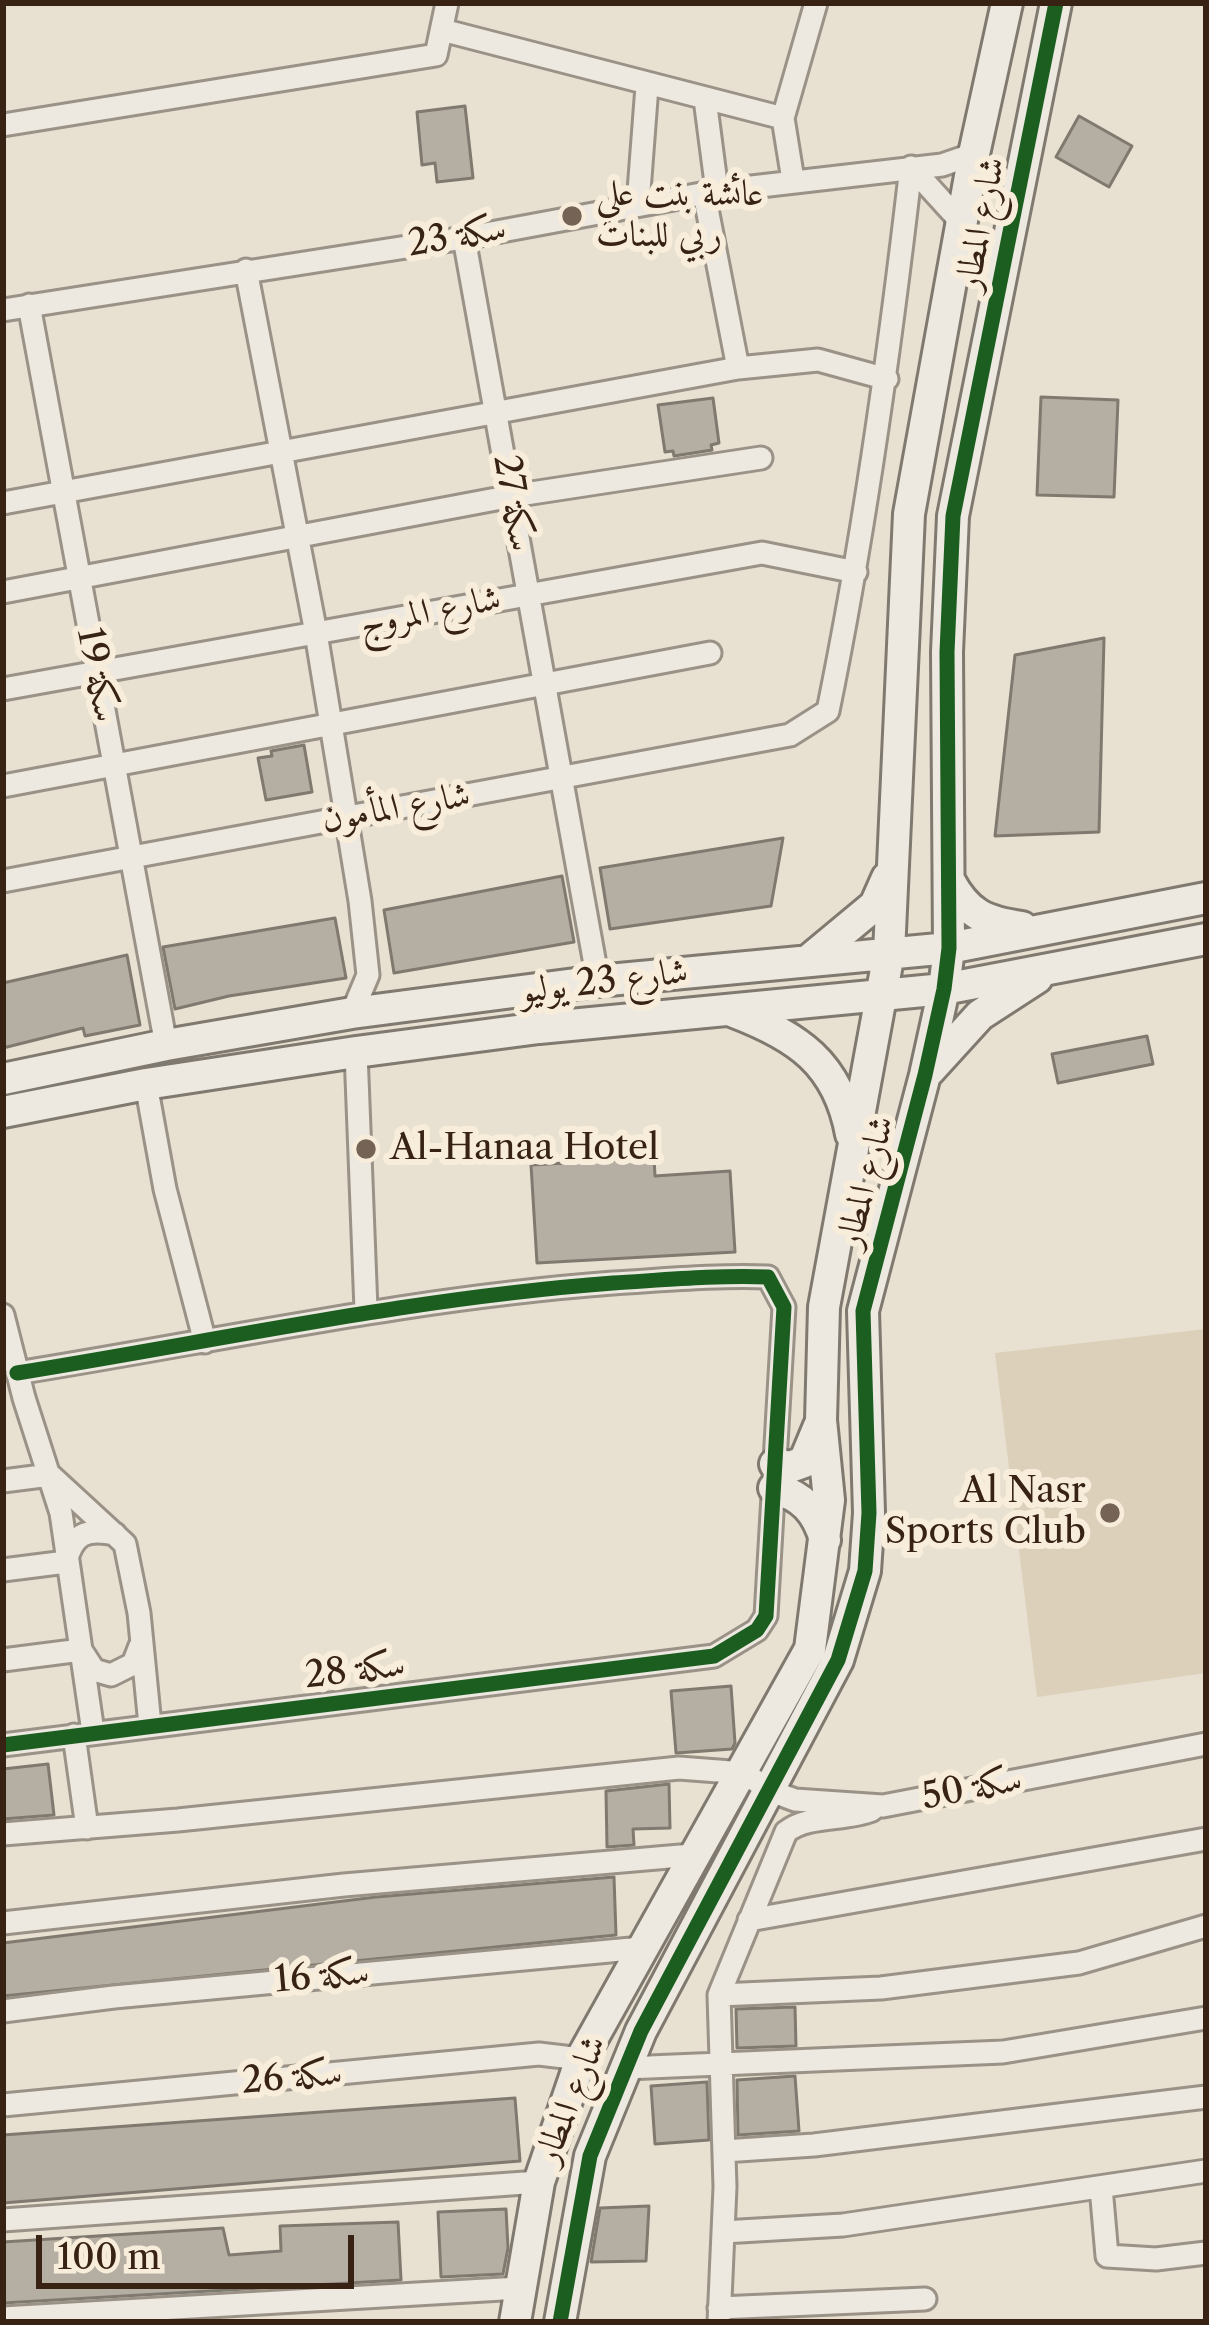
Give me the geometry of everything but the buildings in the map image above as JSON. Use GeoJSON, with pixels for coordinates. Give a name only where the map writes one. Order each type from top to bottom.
{"type":"FeatureCollection","features":[{"type":"Feature","properties":{"kind":"street"},"geometry":{"type":"LineString","coordinates":[[3,125],[436,56],[447,3]]}},
{"type":"Feature","properties":{"kind":"street"},"geometry":{"type":"LineString","coordinates":[[793,180],[783,118],[816,3]]}},
{"type":"Feature","properties":{"kind":"street","name":"شارع المطار"},"geometry":{"type":"LineString","coordinates":[[514,2322],[539,2182],[581,2059],[809,1649],[829,1500],[821,1420],[824,1307],[889,953],[910,514],[961,222],[1007,3]]}},
{"type":"Feature","properties":{"kind":"street","name":"شارع المطار"},"geometry":{"type":"LineString","coordinates":[[560,2322],[590,2156],[641,2031],[838,1660],[866,1571],[869,1513],[863,1311],[925,1076],[949,948],[947,580],[953,516],[1057,3]]}},
{"type":"Feature","properties":{"kind":"street"},"geometry":{"type":"LineString","coordinates":[[442,30],[783,118]]}},
{"type":"Feature","properties":{"kind":"street"},"geometry":{"type":"LineString","coordinates":[[638,204],[647,86]]}},
{"type":"Feature","properties":{"kind":"street"},"geometry":{"type":"LineString","coordinates":[[705,99],[711,192],[738,368]]}},
{"type":"Feature","properties":{"kind":"street","name":"23 سكة"},"geometry":{"type":"LineString","coordinates":[[3,310],[464,238],[711,192],[942,165],[974,154]]}},
{"type":"Feature","properties":{"kind":"street"},"geometry":{"type":"LineString","coordinates":[[911,167],[961,222]]}},
{"type":"Feature","properties":{"kind":"street"},"geometry":{"type":"LineString","coordinates":[[856,572],[887,379],[911,167]]}},
{"type":"Feature","properties":{"kind":"street","name":"سكة 27"},"geometry":{"type":"LineString","coordinates":[[464,238],[598,981]]}},
{"type":"Feature","properties":{"kind":"street"},"geometry":{"type":"LineString","coordinates":[[955,258],[959,280],[951,364],[963,379],[981,376]]}},
{"type":"Feature","properties":{"kind":"street"},"geometry":{"type":"LineString","coordinates":[[246,270],[316,633],[368,975],[378,988],[412,1006]]}},
{"type":"Feature","properties":{"kind":"street","name":"سكة 19"},"geometry":{"type":"LineString","coordinates":[[29,305],[166,1045]]}},
{"type":"Feature","properties":{"kind":"street"},"geometry":{"type":"LineString","coordinates":[[3,503],[738,368],[818,360],[887,379]]}},
{"type":"Feature","properties":{"kind":"street"},"geometry":{"type":"LineString","coordinates":[[3,592],[512,496],[761,458]]}},
{"type":"Feature","properties":{"kind":"street"},"geometry":{"type":"LineString","coordinates":[[867,509],[910,514]]}},
{"type":"Feature","properties":{"kind":"street","name":"شارع المروج"},"geometry":{"type":"LineString","coordinates":[[3,689],[762,554],[856,572]]}},
{"type":"Feature","properties":{"kind":"street","name":"شارع المأمون"},"geometry":{"type":"LineString","coordinates":[[3,881],[790,734],[828,711],[856,572]]}},
{"type":"Feature","properties":{"kind":"street"},"geometry":{"type":"LineString","coordinates":[[3,786],[710,653]]}},
{"type":"Feature","properties":{"kind":"street"},"geometry":{"type":"LineString","coordinates":[[808,961],[874,905],[892,867]]}},
{"type":"Feature","properties":{"kind":"street"},"geometry":{"type":"LineString","coordinates":[[950,880],[960,901],[991,923],[1046,930]]}},
{"type":"Feature","properties":{"kind":"street","name":"شارع 23 يوليو"},"geometry":{"type":"LineString","coordinates":[[3,1078],[352,1013],[598,981],[949,948],[1206,898]]}},
{"type":"Feature","properties":{"kind":"street","name":"شارع 23 يوليو"},"geometry":{"type":"LineString","coordinates":[[3,1112],[146,1084],[356,1052],[944,989],[1206,939]]}},
{"type":"Feature","properties":{"kind":"street"},"geometry":{"type":"LineString","coordinates":[[925,1076],[980,1015],[1051,969]]}},
{"type":"Feature","properties":{"kind":"street"},"geometry":{"type":"LineString","coordinates":[[352,1013],[368,975]]}},
{"type":"Feature","properties":{"kind":"street"},"geometry":{"type":"LineString","coordinates":[[728,1010],[782,1031],[825,1068],[847,1114],[853,1145]]}},
{"type":"Feature","properties":{"kind":"street"},"geometry":{"type":"LineString","coordinates":[[356,1052],[365,1310]]}},
{"type":"Feature","properties":{"kind":"street"},"geometry":{"type":"LineString","coordinates":[[146,1084],[165,1189],[205,1342]]}},
{"type":"Feature","properties":{"kind":"street"},"geometry":{"type":"LineString","coordinates":[[17,1373],[365,1310],[544,1288],[768,1276],[784,1306],[774,1476],[813,1511],[825,1540]]}},
{"type":"Feature","properties":{"kind":"street"},"geometry":{"type":"LineString","coordinates":[[3,1316],[17,1373],[13,1399],[50,1475],[61,1513],[81,1650],[87,1828]]}},
{"type":"Feature","properties":{"kind":"street"},"geometry":{"type":"LineString","coordinates":[[774,1476],[804,1462],[821,1420]]}},
{"type":"Feature","properties":{"kind":"street"},"geometry":{"type":"LineString","coordinates":[[3,1481],[50,1475]]}},
{"type":"Feature","properties":{"kind":"street"},"geometry":{"type":"LineString","coordinates":[[50,1475],[124,1544],[140,1613],[150,1725]]}},
{"type":"Feature","properties":{"kind":"street","name":"سكة 28"},"geometry":{"type":"LineString","coordinates":[[3,1744],[714,1656],[757,1630],[766,1616],[774,1476]]}},
{"type":"Feature","properties":{"kind":"street"},"geometry":{"type":"LineString","coordinates":[[66,1562],[78,1535],[89,1531],[117,1534]]}},
{"type":"Feature","properties":{"kind":"street"},"geometry":{"type":"LineString","coordinates":[[3,1570],[66,1562]]}},
{"type":"Feature","properties":{"kind":"street"},"geometry":{"type":"LineString","coordinates":[[81,1650],[94,1670],[111,1675],[133,1664],[140,1646]]}},
{"type":"Feature","properties":{"kind":"street"},"geometry":{"type":"LineString","coordinates":[[3,1660],[81,1650]]}},
{"type":"Feature","properties":{"kind":"street","name":"سكة 50"},"geometry":{"type":"LineString","coordinates":[[744,1773],[770,1791],[795,1800],[883,1806],[1206,1744]]}},
{"type":"Feature","properties":{"kind":"street"},"geometry":{"type":"LineString","coordinates":[[3,1834],[631,1771],[679,1768],[744,1773]]}},
{"type":"Feature","properties":{"kind":"street"},"geometry":{"type":"LineString","coordinates":[[883,1806],[850,1819],[793,1826],[787,1832],[719,1995],[724,2151],[719,2315],[925,2299]]}},
{"type":"Feature","properties":{"kind":"street"},"geometry":{"type":"LineString","coordinates":[[748,1920],[1206,1839]]}},
{"type":"Feature","properties":{"kind":"street"},"geometry":{"type":"LineString","coordinates":[[3,1923],[344,1885],[692,1855]]}},
{"type":"Feature","properties":{"kind":"street"},"geometry":{"type":"LineString","coordinates":[[719,1995],[881,1988],[1079,1963],[1206,1926]]}},
{"type":"Feature","properties":{"kind":"street","name":"سكة 16"},"geometry":{"type":"LineString","coordinates":[[3,2012],[114,1996],[642,1948]]}},
{"type":"Feature","properties":{"kind":"street"},"geometry":{"type":"LineString","coordinates":[[626,2068],[1003,2052],[1206,2018]]}},
{"type":"Feature","properties":{"kind":"street","name":"سكة 26"},"geometry":{"type":"LineString","coordinates":[[3,2105],[539,2054],[581,2059]]}},
{"type":"Feature","properties":{"kind":"street"},"geometry":{"type":"LineString","coordinates":[[724,2151],[814,2145],[1206,2097]]}},
{"type":"Feature","properties":{"kind":"street"},"geometry":{"type":"LineString","coordinates":[[723,2232],[843,2225],[1206,2171]]}},
{"type":"Feature","properties":{"kind":"street"},"geometry":{"type":"LineString","coordinates":[[3,2221],[539,2182]]}},
{"type":"Feature","properties":{"kind":"street"},"geometry":{"type":"LineString","coordinates":[[1101,2187],[1107,2255],[1156,2259],[1206,2253]]}},
{"type":"Feature","properties":{"kind":"street"},"geometry":{"type":"LineString","coordinates":[[3,2318],[520,2288]]}},
{"type":"Feature","properties":{"kind":"shaded area","name":"Al Nasr Sports Club"},"geometry":{"type":"Polygon","coordinates":[[[1206,1329],[1206,1673],[1037,1697],[995,1353],[1206,1329]]]}},
{"type":"Feature","properties":{"kind":"cycle path"},"geometry":{"type":"LineString","coordinates":[[560,2322],[590,2156],[641,2031],[838,1660],[865,1571],[869,1513],[863,1311],[925,1075],[949,948],[947,652],[953,516],[1056,3]]}},
{"type":"Feature","properties":{"kind":"cycle path"},"geometry":{"type":"LineString","coordinates":[[3,1745],[714,1656],[757,1630],[766,1616],[784,1307],[768,1277],[613,1283],[389,1310],[17,1373]]}},
{"type":"Feature","properties":{"kind":"place","name":"عائشة بنت علي ربي للبنات"},"geometry":{"type":"Point","coordinates":[572,216]}},
{"type":"Feature","properties":{"kind":"place","name":"Al-Hanaa Hotel"},"geometry":{"type":"Point","coordinates":[366,1149]}},
{"type":"Feature","properties":{"kind":"place","name":"Al Nasr Sports Club"},"geometry":{"type":"Point","coordinates":[1110,1513]}}]}
